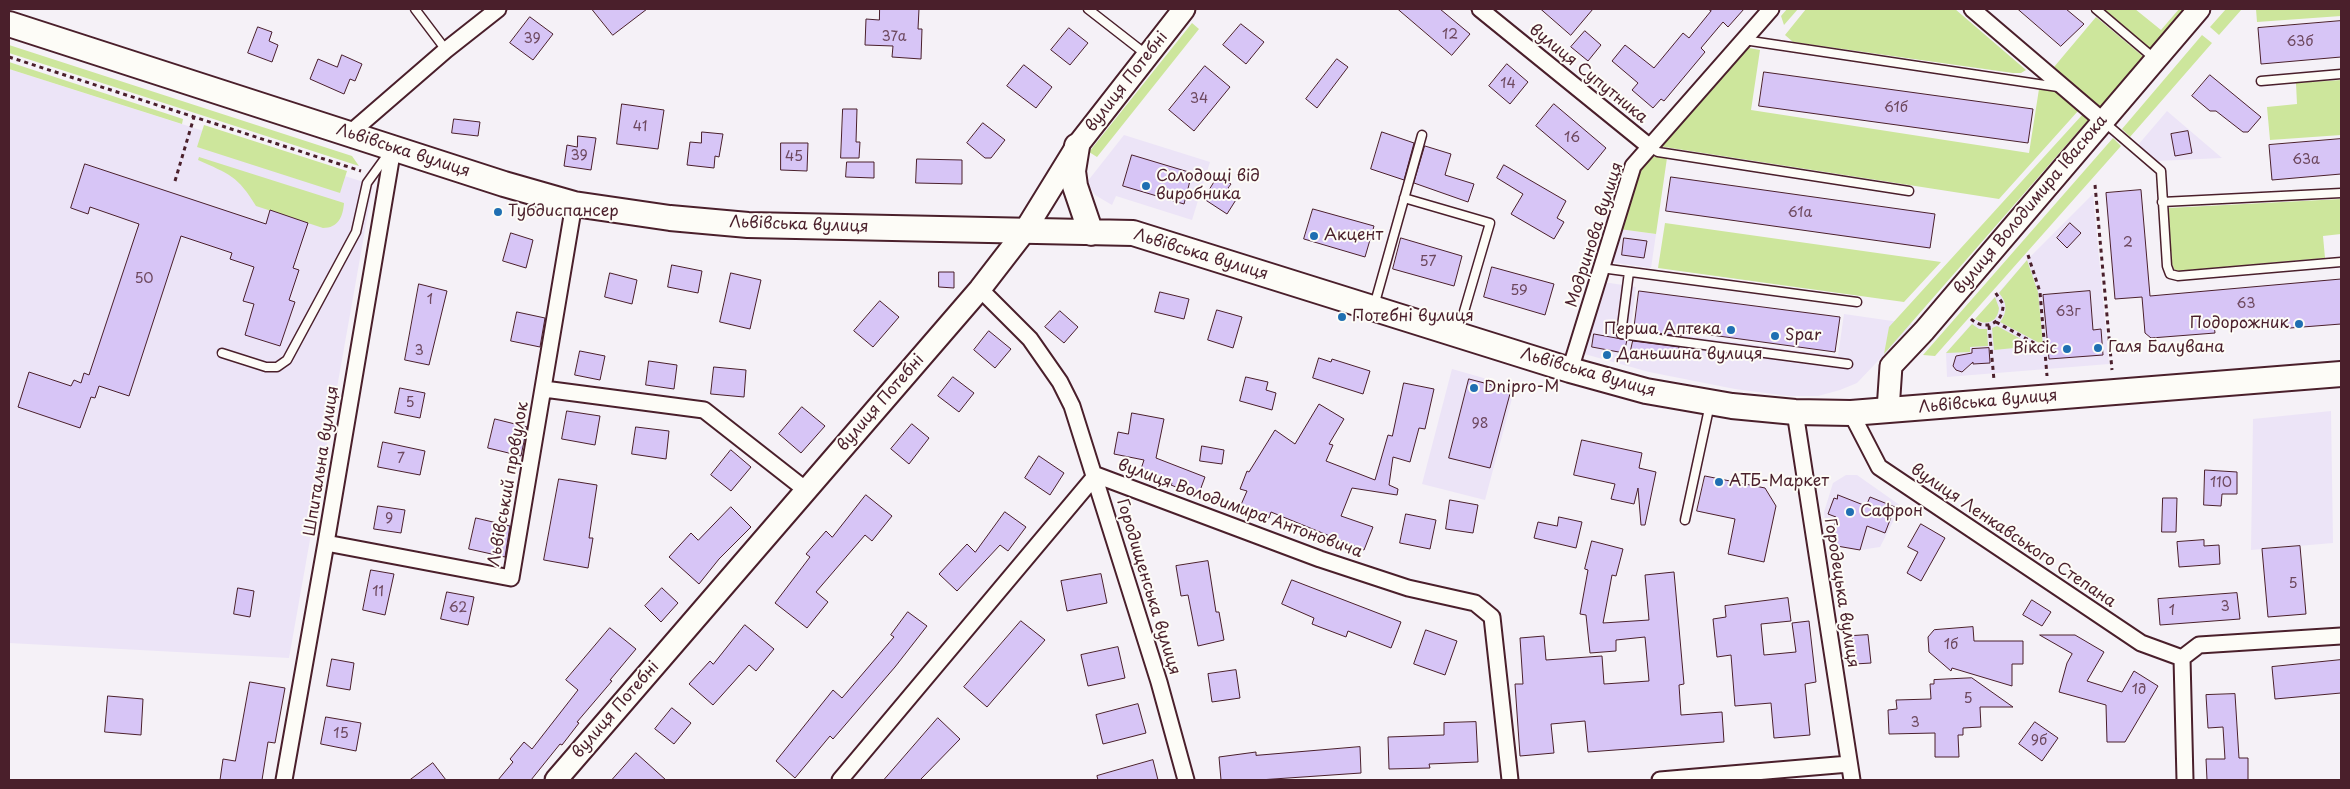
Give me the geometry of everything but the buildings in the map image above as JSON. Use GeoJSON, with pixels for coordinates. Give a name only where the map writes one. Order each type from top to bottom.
{"type":"FeatureCollection","features":[{"type":"Feature","properties":{"kind":"main road","name":"Львівська вулиця"},"geometry":{"type":"LineString","coordinates":[[9,24],[392,148],[574,204],[670,218],[748,225],[1133,233],[1570,370],[1646,391],[1710,402],[1795,412],[1851,413],[2341,374]]}},
{"type":"Feature","properties":{"kind":"main road"},"geometry":{"type":"LineString","coordinates":[[1076,146],[1072,171],[1075,186],[1091,233]]}},
{"type":"Feature","properties":{"kind":"street"},"geometry":{"type":"LineString","coordinates":[[350,134],[446,50],[498,9]]}},
{"type":"Feature","properties":{"kind":"street","name":"вулиця Потебні"},"geometry":{"type":"LineString","coordinates":[[556,780],[980,289],[1024,232],[1076,146],[1184,9]]}},
{"type":"Feature","properties":{"kind":"street","name":"вулиця Супутника"},"geometry":{"type":"LineString","coordinates":[[1480,9],[1650,147]]}},
{"type":"Feature","properties":{"kind":"street","name":"Модринова вулиця"},"geometry":{"type":"LineString","coordinates":[[1570,370],[1633,166],[1771,9]]}},
{"type":"Feature","properties":{"kind":"street"},"geometry":{"type":"LineString","coordinates":[[1972,9],[2102,120]]}},
{"type":"Feature","properties":{"kind":"street","name":"вулиця Володимира Івасюка"},"geometry":{"type":"LineString","coordinates":[[1888,410],[1891,366],[1924,331],[2102,120],[2199,9]]}},
{"type":"Feature","properties":{"kind":"street","name":"Шпитальна вулиця"},"geometry":{"type":"LineString","coordinates":[[284,780],[392,148]]}},
{"type":"Feature","properties":{"kind":"street","name":"Львівський провулок"},"geometry":{"type":"LineString","coordinates":[[326,543],[511,578],[574,204]]}},
{"type":"Feature","properties":{"kind":"street","name":"Городищенська вулиця"},"geometry":{"type":"LineString","coordinates":[[980,289],[1030,339],[1060,382],[1072,406],[1096,475],[1159,682],[1186,780]]}},
{"type":"Feature","properties":{"kind":"street","name":"Львівський провулок"},"geometry":{"type":"LineString","coordinates":[[544,389],[704,410],[806,490]]}},
{"type":"Feature","properties":{"kind":"street","name":"Городецька вулиця"},"geometry":{"type":"LineString","coordinates":[[1795,412],[1852,780]]}},
{"type":"Feature","properties":{"kind":"street","name":"вулиця Ленкавського Степана"},"geometry":{"type":"LineString","coordinates":[[1851,413],[1879,468],[2141,643],[2182,658]]}},
{"type":"Feature","properties":{"kind":"street","name":"вулиця Володимира Антоновича"},"geometry":{"type":"LineString","coordinates":[[840,780],[1096,475],[1329,562],[1408,588],[1475,602],[1492,617],[1510,780]]}},
{"type":"Feature","properties":{"kind":"street"},"geometry":{"type":"LineString","coordinates":[[2185,780],[2182,658],[2199,645],[2341,636]]}},
{"type":"Feature","properties":{"kind":"street"},"geometry":{"type":"LineString","coordinates":[[1660,780],[1849,764]]}},
{"type":"Feature","properties":{"kind":"lane"},"geometry":{"type":"LineString","coordinates":[[415,9],[446,50]]}},
{"type":"Feature","properties":{"kind":"lane"},"geometry":{"type":"LineString","coordinates":[[1088,9],[1147,55]]}},
{"type":"Feature","properties":{"kind":"lane"},"geometry":{"type":"LineString","coordinates":[[2096,9],[2155,59]]}},
{"type":"Feature","properties":{"kind":"lane"},"geometry":{"type":"LineString","coordinates":[[1744,40],[2065,88]]}},
{"type":"Feature","properties":{"kind":"lane"},"geometry":{"type":"LineString","coordinates":[[2262,81],[2341,74]]}},
{"type":"Feature","properties":{"kind":"lane"},"geometry":{"type":"LineString","coordinates":[[2102,120],[2161,171],[2167,266],[2170,274],[2178,276],[2341,262]]}},
{"type":"Feature","properties":{"kind":"lane"},"geometry":{"type":"LineString","coordinates":[[1373,308],[1422,135]]}},
{"type":"Feature","properties":{"kind":"lane"},"geometry":{"type":"LineString","coordinates":[[1650,147],[1658,152],[1909,190]]}},
{"type":"Feature","properties":{"kind":"lane"},"geometry":{"type":"LineString","coordinates":[[222,353],[266,367],[277,367],[287,360],[356,232],[367,183],[392,148]]}},
{"type":"Feature","properties":{"kind":"lane"},"geometry":{"type":"LineString","coordinates":[[2162,202],[2341,193]]}},
{"type":"Feature","properties":{"kind":"lane"},"geometry":{"type":"LineString","coordinates":[[1404,198],[1490,223],[1458,334]]}},
{"type":"Feature","properties":{"kind":"lane"},"geometry":{"type":"LineString","coordinates":[[1601,268],[1857,302]]}},
{"type":"Feature","properties":{"kind":"lane"},"geometry":{"type":"LineString","coordinates":[[1630,272],[1621,334],[1848,364]]}},
{"type":"Feature","properties":{"kind":"lane"},"geometry":{"type":"LineString","coordinates":[[1685,520],[1710,402]]}},
{"type":"Feature","properties":{"kind":"path"},"geometry":{"type":"LineString","coordinates":[[9,57],[373,175]]}},
{"type":"Feature","properties":{"kind":"path"},"geometry":{"type":"LineString","coordinates":[[174,181],[194,117]]}},
{"type":"Feature","properties":{"kind":"path"},"geometry":{"type":"LineString","coordinates":[[2095,185],[2112,370]]}},
{"type":"Feature","properties":{"kind":"path"},"geometry":{"type":"LineString","coordinates":[[2028,254],[2040,292],[2047,376]]}},
{"type":"Feature","properties":{"kind":"path"},"geometry":{"type":"LineString","coordinates":[[1970,319],[1981,325],[1989,325],[1996,322],[2003,309],[2001,300],[1995,292]]}},
{"type":"Feature","properties":{"kind":"path"},"geometry":{"type":"LineString","coordinates":[[1996,322],[2045,349]]}},
{"type":"Feature","properties":{"kind":"path"},"geometry":{"type":"LineString","coordinates":[[1989,325],[1994,380]]}},
{"type":"Feature","properties":{"kind":"shaded area"},"geometry":{"type":"Polygon","coordinates":[[[9,69],[373,185],[289,658],[9,643],[9,69]]]}},
{"type":"Feature","properties":{"kind":"shaded area"},"geometry":{"type":"Polygon","coordinates":[[[2167,111],[2222,158],[2157,161],[2138,145],[2167,111]]]}},
{"type":"Feature","properties":{"kind":"shaded area"},"geometry":{"type":"Polygon","coordinates":[[[1124,135],[1210,162],[1192,220],[1116,196],[1112,205],[1095,195],[1087,182],[1124,135]]]}},
{"type":"Feature","properties":{"kind":"shaded area"},"geometry":{"type":"Polygon","coordinates":[[[2093,194],[2109,364],[1947,377],[1946,353],[2027,260],[2093,194]]]}},
{"type":"Feature","properties":{"kind":"shaded area"},"geometry":{"type":"Polygon","coordinates":[[[1619,229],[1656,234],[1651,268],[1609,262],[1619,229]]]}},
{"type":"Feature","properties":{"kind":"shaded area"},"geometry":{"type":"Polygon","coordinates":[[[1603,282],[1636,287],[1631,328],[1838,356],[1844,314],[1913,324],[1857,383],[1840,390],[1818,396],[1788,396],[1735,389],[1649,372],[1581,353],[1603,282]]]}},
{"type":"Feature","properties":{"kind":"shaded area"},"geometry":{"type":"Polygon","coordinates":[[[1452,369],[1515,387],[1485,500],[1422,484],[1452,369]]]}},
{"type":"Feature","properties":{"kind":"shaded area"},"geometry":{"type":"Polygon","coordinates":[[[2331,411],[2333,543],[2251,550],[2253,419],[2331,411]]]}},
{"type":"Feature","properties":{"kind":"shaded area"},"geometry":{"type":"Polygon","coordinates":[[[1846,475],[1857,475],[1901,506],[1880,547],[1860,550],[1831,545],[1827,538],[1824,512],[1833,483],[1846,475]]]}},
{"type":"Feature","properties":{"kind":"green space"},"geometry":{"type":"Polygon","coordinates":[[[1787,9],[1798,9],[1784,25],[1781,16],[1787,9]]]}},
{"type":"Feature","properties":{"kind":"green space"},"geometry":{"type":"Polygon","coordinates":[[[1806,9],[1955,9],[2026,70],[2021,73],[2013,73],[1793,42],[1785,35],[1806,9]]]}},
{"type":"Feature","properties":{"kind":"green space"},"geometry":{"type":"Polygon","coordinates":[[[2104,9],[2135,9],[2161,30],[2179,9],[2186,9],[2152,50],[2104,9]]]}},
{"type":"Feature","properties":{"kind":"green space"},"geometry":{"type":"Polygon","coordinates":[[[2226,9],[2242,9],[2219,35],[2210,27],[2226,9]]]}},
{"type":"Feature","properties":{"kind":"green space"},"geometry":{"type":"Polygon","coordinates":[[[2256,9],[2341,9],[2341,16],[2257,22],[2256,9]]]}},
{"type":"Feature","properties":{"kind":"green space"},"geometry":{"type":"Polygon","coordinates":[[[2096,17],[2145,58],[2102,109],[2054,67],[2096,17]]]}},
{"type":"Feature","properties":{"kind":"green space"},"geometry":{"type":"Polygon","coordinates":[[[1192,23],[1199,29],[1097,157],[1089,152],[1192,23]]]}},
{"type":"Feature","properties":{"kind":"green space"},"geometry":{"type":"Polygon","coordinates":[[[2202,35],[2212,43],[2130,137],[2122,129],[2202,35]]]}},
{"type":"Feature","properties":{"kind":"green space"},"geometry":{"type":"Polygon","coordinates":[[[9,45],[352,156],[359,166],[9,53],[9,45]]]}},
{"type":"Feature","properties":{"kind":"green space"},"geometry":{"type":"Polygon","coordinates":[[[1744,47],[1760,50],[1751,110],[2029,153],[2039,89],[2057,92],[2078,111],[1999,199],[1658,146],[1744,47]]]}},
{"type":"Feature","properties":{"kind":"green space"},"geometry":{"type":"Polygon","coordinates":[[[9,62],[183,119],[182,124],[9,69],[9,62]]]}},
{"type":"Feature","properties":{"kind":"green space"},"geometry":{"type":"Polygon","coordinates":[[[2341,80],[2341,135],[2270,140],[2267,107],[2297,104],[2296,83],[2341,80]]]}},
{"type":"Feature","properties":{"kind":"green space"},"geometry":{"type":"Polygon","coordinates":[[[2083,114],[2089,119],[1884,354],[1889,327],[2083,114]]]}},
{"type":"Feature","properties":{"kind":"green space"},"geometry":{"type":"Polygon","coordinates":[[[204,125],[347,171],[340,193],[197,147],[204,125]]]}},
{"type":"Feature","properties":{"kind":"green space"},"geometry":{"type":"Polygon","coordinates":[[[2113,138],[2121,146],[1935,356],[1923,355],[2113,138]]]}},
{"type":"Feature","properties":{"kind":"green space"},"geometry":{"type":"Polygon","coordinates":[[[1650,156],[1667,158],[1656,234],[1619,229],[1638,169],[1650,156]]]}},
{"type":"Feature","properties":{"kind":"green space"},"geometry":{"type":"Polygon","coordinates":[[[199,157],[344,203],[341,217],[336,224],[323,228],[256,206],[238,182],[225,173],[198,160],[199,157]]]}},
{"type":"Feature","properties":{"kind":"green space"},"geometry":{"type":"Polygon","coordinates":[[[2341,199],[2341,234],[2323,236],[2325,258],[2178,271],[2174,269],[2172,264],[2168,208],[2341,199]]]}},
{"type":"Feature","properties":{"kind":"green space"},"geometry":{"type":"Polygon","coordinates":[[[1665,223],[1941,262],[1904,302],[1658,268],[1665,223]]]}},
{"type":"Feature","properties":{"kind":"green space"},"geometry":{"type":"Polygon","coordinates":[[[2027,260],[2038,292],[2043,345],[2000,322],[2006,307],[1999,293],[2027,260]]]}},
{"type":"Feature","properties":{"kind":"green space"},"geometry":{"type":"Polygon","coordinates":[[[1995,297],[1999,308],[1997,316],[1988,322],[1975,319],[1995,297]]]}},
{"type":"Feature","properties":{"kind":"green space"},"geometry":{"type":"Polygon","coordinates":[[[1972,324],[1979,329],[1987,329],[1988,346],[1970,347],[1970,352],[1946,353],[1972,324]]]}},
{"type":"Feature","properties":{"kind":"green space"},"geometry":{"type":"Polygon","coordinates":[[[1997,326],[2034,346],[1994,350],[1992,328],[1997,326]]]}},
{"type":"Feature","properties":{"kind":"place","name":"Солодощі від виробника"},"geometry":{"type":"Point","coordinates":[1146,186]}},
{"type":"Feature","properties":{"kind":"place","name":"Тубдиспансер"},"geometry":{"type":"Point","coordinates":[498,212]}},
{"type":"Feature","properties":{"kind":"place","name":"Акцент"},"geometry":{"type":"Point","coordinates":[1314,236]}},
{"type":"Feature","properties":{"kind":"place","name":"Потебні вулиця"},"geometry":{"type":"Point","coordinates":[1342,317]}},
{"type":"Feature","properties":{"kind":"place","name":"Подорожник"},"geometry":{"type":"Point","coordinates":[2299,324]}},
{"type":"Feature","properties":{"kind":"place","name":"Перша Аптека"},"geometry":{"type":"Point","coordinates":[1731,330]}},
{"type":"Feature","properties":{"kind":"place","name":"Spar"},"geometry":{"type":"Point","coordinates":[1775,336]}},
{"type":"Feature","properties":{"kind":"place","name":"Галя Балувана"},"geometry":{"type":"Point","coordinates":[2098,348]}},
{"type":"Feature","properties":{"kind":"place","name":"Віксіс"},"geometry":{"type":"Point","coordinates":[2067,349]}},
{"type":"Feature","properties":{"kind":"place","name":"Даньшина вулиця"},"geometry":{"type":"Point","coordinates":[1607,355]}},
{"type":"Feature","properties":{"kind":"place","name":"Dnipro-M"},"geometry":{"type":"Point","coordinates":[1474,388]}},
{"type":"Feature","properties":{"kind":"place","name":"АТБ-Маркет"},"geometry":{"type":"Point","coordinates":[1719,482]}},
{"type":"Feature","properties":{"kind":"place","name":"Сафрон"},"geometry":{"type":"Point","coordinates":[1850,512]}}]}
